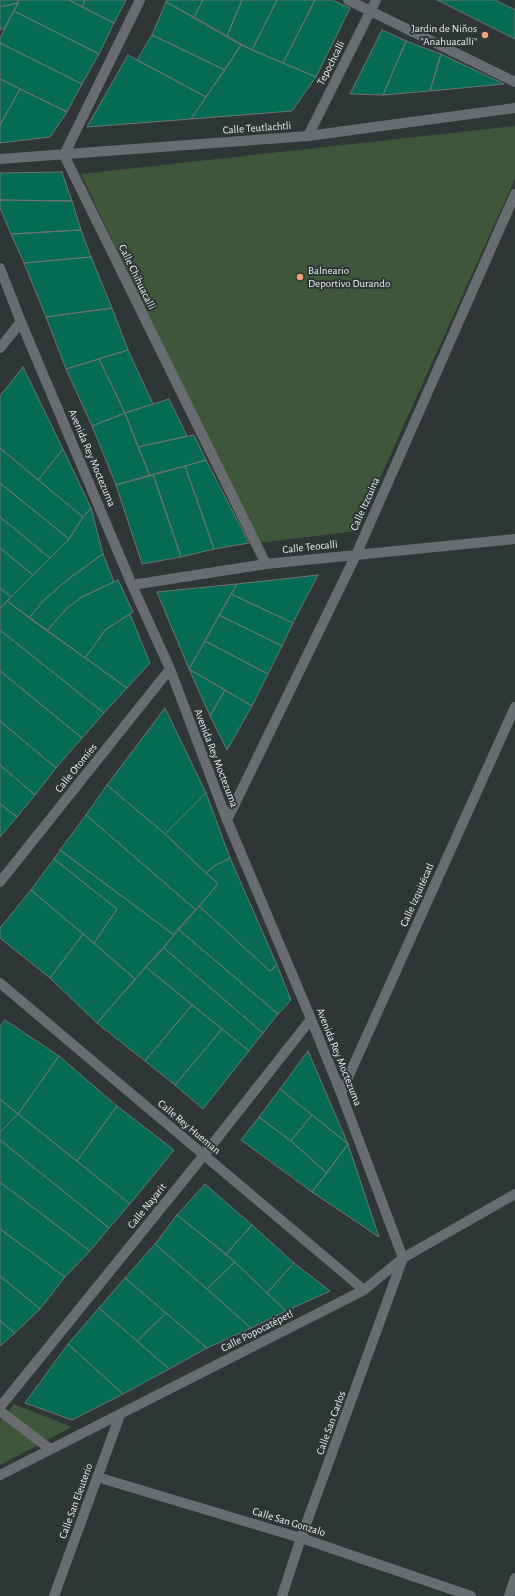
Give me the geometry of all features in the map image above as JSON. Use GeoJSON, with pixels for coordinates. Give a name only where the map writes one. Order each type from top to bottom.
{"type":"FeatureCollection","features":[{"type":"Feature","properties":{"kind":"street"},"geometry":{"type":"LineString","coordinates":[[64,155],[140,0]]}},
{"type":"Feature","properties":{"kind":"street"},"geometry":{"type":"LineString","coordinates":[[348,0],[515,82]]}},
{"type":"Feature","properties":{"kind":"street","name":"Tepochcalli"},"geometry":{"type":"LineString","coordinates":[[308,136],[376,0]]}},
{"type":"Feature","properties":{"kind":"street","name":"Calle Teutlachtli"},"geometry":{"type":"LineString","coordinates":[[0,159],[308,136],[515,108]]}},
{"type":"Feature","properties":{"kind":"street","name":"Calle Chihuacalli"},"geometry":{"type":"LineString","coordinates":[[64,155],[266,564]]}},
{"type":"Feature","properties":{"kind":"street","name":"Calle Itzcuina"},"geometry":{"type":"LineString","coordinates":[[227,820],[356,555],[515,194]]}},
{"type":"Feature","properties":{"kind":"street","name":"Avenida Rey Moctezuma"},"geometry":{"type":"LineString","coordinates":[[0,268],[21,322],[132,585],[170,669],[227,820],[311,1018],[341,1093],[403,1258]]}},
{"type":"Feature","properties":{"kind":"street"},"geometry":{"type":"LineString","coordinates":[[0,348],[21,322]]}},
{"type":"Feature","properties":{"kind":"street","name":"Calle Teocalli"},"geometry":{"type":"LineString","coordinates":[[132,585],[266,564],[515,539]]}},
{"type":"Feature","properties":{"kind":"street","name":"Calle Otomíes"},"geometry":{"type":"LineString","coordinates":[[0,882],[170,669]]}},
{"type":"Feature","properties":{"kind":"street","name":"Calle Izquitécatl"},"geometry":{"type":"LineString","coordinates":[[341,1093],[515,707]]}},
{"type":"Feature","properties":{"kind":"street","name":"Calle Rey Hueman"},"geometry":{"type":"LineString","coordinates":[[0,983],[364,1290]]}},
{"type":"Feature","properties":{"kind":"street","name":"Calle Nayarit"},"geometry":{"type":"LineString","coordinates":[[0,1407],[204,1155],[311,1018]]}},
{"type":"Feature","properties":{"kind":"street","name":"Calle Popocatépetl"},"geometry":{"type":"LineString","coordinates":[[0,1475],[50,1448],[120,1415],[364,1290],[403,1258],[514,1193]]}},
{"type":"Feature","properties":{"kind":"street","name":"Calle San Carlos"},"geometry":{"type":"LineString","coordinates":[[282,1596],[301,1538],[403,1258]]}},
{"type":"Feature","properties":{"kind":"street"},"geometry":{"type":"LineString","coordinates":[[0,1411],[50,1448]]}},
{"type":"Feature","properties":{"kind":"street","name":"Calle San Eleuterio"},"geometry":{"type":"LineString","coordinates":[[54,1596],[120,1415]]}},
{"type":"Feature","properties":{"kind":"street","name":"Calle San Gonzalo"},"geometry":{"type":"LineString","coordinates":[[98,1477],[301,1538],[471,1596]]}},
{"type":"Feature","properties":{"kind":"street"},"geometry":{"type":"LineString","coordinates":[[509,1596],[515,1578]]}},
{"type":"Feature","properties":{"kind":"green space","name":"Balneario Deportivo Durando"},"geometry":{"type":"Polygon","coordinates":[[[515,126],[515,179],[356,531],[258,543],[176,376],[81,174],[515,126]]]}},
{"type":"Feature","properties":{"kind":"green space"},"geometry":{"type":"Polygon","coordinates":[[[14,1404],[72,1427],[0,1465],[0,1421],[14,1404]]]}},
{"type":"Feature","properties":{"kind":"building"},"geometry":{"type":"Polygon","coordinates":[[[0,0],[19,0],[18,3],[0,7],[0,0]]]}},
{"type":"Feature","properties":{"kind":"building"},"geometry":{"type":"Polygon","coordinates":[[[19,0],[69,0],[114,23],[99,54],[14,11],[19,0]]]}},
{"type":"Feature","properties":{"kind":"building"},"geometry":{"type":"Polygon","coordinates":[[[69,0],[85,0],[82,7],[69,0]]]}},
{"type":"Feature","properties":{"kind":"building"},"geometry":{"type":"Polygon","coordinates":[[[85,0],[126,0],[114,23],[82,7],[85,0]]]}},
{"type":"Feature","properties":{"kind":"building"},"geometry":{"type":"Polygon","coordinates":[[[167,0],[203,0],[194,17],[166,2],[167,0]]]}},
{"type":"Feature","properties":{"kind":"building"},"geometry":{"type":"Polygon","coordinates":[[[203,0],[242,0],[227,36],[194,17],[203,0]]]}},
{"type":"Feature","properties":{"kind":"building"},"geometry":{"type":"Polygon","coordinates":[[[242,0],[277,0],[252,50],[227,36],[242,0]]]}},
{"type":"Feature","properties":{"kind":"building"},"geometry":{"type":"Polygon","coordinates":[[[277,0],[315,0],[283,63],[252,50],[277,0]]]}},
{"type":"Feature","properties":{"kind":"building"},"geometry":{"type":"Polygon","coordinates":[[[315,0],[332,0],[350,8],[316,77],[283,63],[315,0]]]}},
{"type":"Feature","properties":{"kind":"building"},"geometry":{"type":"Polygon","coordinates":[[[437,0],[495,0],[515,10],[515,39],[437,0]]]}},
{"type":"Feature","properties":{"kind":"building"},"geometry":{"type":"Polygon","coordinates":[[[166,2],[241,45],[225,70],[152,35],[166,2]]]}},
{"type":"Feature","properties":{"kind":"building"},"geometry":{"type":"Polygon","coordinates":[[[18,3],[4,29],[0,30],[0,7],[18,3]]]}},
{"type":"Feature","properties":{"kind":"building"},"geometry":{"type":"Polygon","coordinates":[[[14,11],[99,54],[82,84],[0,43],[0,38],[14,11]]]}},
{"type":"Feature","properties":{"kind":"building"},"geometry":{"type":"Polygon","coordinates":[[[382,30],[406,41],[383,95],[350,94],[382,30]]]}},
{"type":"Feature","properties":{"kind":"building"},"geometry":{"type":"Polygon","coordinates":[[[152,35],[225,70],[206,97],[137,60],[152,35]]]}},
{"type":"Feature","properties":{"kind":"building"},"geometry":{"type":"Polygon","coordinates":[[[406,41],[441,54],[430,91],[383,95],[406,41]]]}},
{"type":"Feature","properties":{"kind":"building"},"geometry":{"type":"Polygon","coordinates":[[[0,43],[82,84],[67,112],[0,79],[0,43]]]}},
{"type":"Feature","properties":{"kind":"building"},"geometry":{"type":"Polygon","coordinates":[[[241,45],[316,77],[292,111],[191,119],[241,45]]]}},
{"type":"Feature","properties":{"kind":"building"},"geometry":{"type":"Polygon","coordinates":[[[441,54],[504,84],[430,91],[441,54]]]}},
{"type":"Feature","properties":{"kind":"building"},"geometry":{"type":"Polygon","coordinates":[[[128,55],[206,97],[191,119],[87,127],[128,55]]]}},
{"type":"Feature","properties":{"kind":"building"},"geometry":{"type":"Polygon","coordinates":[[[0,79],[20,89],[0,125],[0,79]]]}},
{"type":"Feature","properties":{"kind":"building"},"geometry":{"type":"Polygon","coordinates":[[[20,89],[67,112],[50,137],[0,143],[0,125],[20,89]]]}},
{"type":"Feature","properties":{"kind":"building"},"geometry":{"type":"Polygon","coordinates":[[[62,172],[72,201],[0,200],[0,173],[62,172]]]}},
{"type":"Feature","properties":{"kind":"building"},"geometry":{"type":"Polygon","coordinates":[[[0,200],[72,201],[81,230],[11,234],[0,208],[0,200]]]}},
{"type":"Feature","properties":{"kind":"building"},"geometry":{"type":"Polygon","coordinates":[[[81,230],[91,257],[24,263],[11,234],[81,230]]]}},
{"type":"Feature","properties":{"kind":"building"},"geometry":{"type":"Polygon","coordinates":[[[91,257],[112,308],[46,317],[24,263],[91,257]]]}},
{"type":"Feature","properties":{"kind":"building"},"geometry":{"type":"Polygon","coordinates":[[[112,308],[128,350],[66,369],[46,317],[112,308]]]}},
{"type":"Feature","properties":{"kind":"building"},"geometry":{"type":"Polygon","coordinates":[[[128,350],[153,404],[125,413],[99,359],[128,350]]]}},
{"type":"Feature","properties":{"kind":"building"},"geometry":{"type":"Polygon","coordinates":[[[99,359],[125,413],[92,426],[66,369],[99,359]]]}},
{"type":"Feature","properties":{"kind":"building"},"geometry":{"type":"Polygon","coordinates":[[[23,367],[63,449],[38,480],[0,448],[0,396],[23,367]]]}},
{"type":"Feature","properties":{"kind":"building"},"geometry":{"type":"Polygon","coordinates":[[[169,399],[187,436],[138,447],[125,413],[169,399]]]}},
{"type":"Feature","properties":{"kind":"building"},"geometry":{"type":"Polygon","coordinates":[[[125,413],[150,476],[116,485],[92,426],[125,413]]]}},
{"type":"Feature","properties":{"kind":"building"},"geometry":{"type":"Polygon","coordinates":[[[194,435],[206,460],[150,476],[138,447],[194,435]]]}},
{"type":"Feature","properties":{"kind":"building"},"geometry":{"type":"Polygon","coordinates":[[[0,448],[83,517],[69,539],[0,483],[0,448]]]}},
{"type":"Feature","properties":{"kind":"building"},"geometry":{"type":"Polygon","coordinates":[[[63,449],[91,508],[83,517],[38,480],[63,449]]]}},
{"type":"Feature","properties":{"kind":"building"},"geometry":{"type":"Polygon","coordinates":[[[206,460],[249,543],[214,549],[185,466],[206,460]]]}},
{"type":"Feature","properties":{"kind":"building"},"geometry":{"type":"Polygon","coordinates":[[[185,466],[214,549],[181,557],[153,474],[185,466]]]}},
{"type":"Feature","properties":{"kind":"building"},"geometry":{"type":"Polygon","coordinates":[[[153,474],[181,557],[142,564],[116,485],[153,474]]]}},
{"type":"Feature","properties":{"kind":"building"},"geometry":{"type":"Polygon","coordinates":[[[0,483],[69,539],[50,558],[0,517],[0,483]]]}},
{"type":"Feature","properties":{"kind":"building"},"geometry":{"type":"Polygon","coordinates":[[[91,508],[103,554],[67,580],[45,599],[29,618],[7,601],[69,539],[83,517],[91,508]]]}},
{"type":"Feature","properties":{"kind":"building"},"geometry":{"type":"Polygon","coordinates":[[[0,517],[50,558],[33,575],[0,548],[0,517]]]}},
{"type":"Feature","properties":{"kind":"building"},"geometry":{"type":"Polygon","coordinates":[[[0,548],[33,575],[11,597],[0,588],[0,548]]]}},
{"type":"Feature","properties":{"kind":"building"},"geometry":{"type":"Polygon","coordinates":[[[103,554],[114,582],[80,598],[67,608],[47,631],[29,618],[45,599],[67,580],[103,554]]]}},
{"type":"Feature","properties":{"kind":"building"},"geometry":{"type":"Polygon","coordinates":[[[318,575],[293,623],[231,594],[237,584],[318,575]]]}},
{"type":"Feature","properties":{"kind":"building"},"geometry":{"type":"Polygon","coordinates":[[[118,580],[133,612],[105,630],[85,658],[47,631],[67,608],[80,598],[118,580]]]}},
{"type":"Feature","properties":{"kind":"building"},"geometry":{"type":"Polygon","coordinates":[[[237,584],[205,641],[189,669],[157,592],[237,584]]]}},
{"type":"Feature","properties":{"kind":"building"},"geometry":{"type":"Polygon","coordinates":[[[0,588],[11,597],[0,609],[0,588]]]}},
{"type":"Feature","properties":{"kind":"building"},"geometry":{"type":"Polygon","coordinates":[[[231,594],[293,623],[282,646],[219,615],[231,594]]]}},
{"type":"Feature","properties":{"kind":"building"},"geometry":{"type":"Polygon","coordinates":[[[7,601],[127,688],[104,713],[0,630],[0,609],[7,601]]]}},
{"type":"Feature","properties":{"kind":"building"},"geometry":{"type":"Polygon","coordinates":[[[130,614],[150,663],[127,688],[85,658],[105,630],[130,614]]]}},
{"type":"Feature","properties":{"kind":"building"},"geometry":{"type":"Polygon","coordinates":[[[219,615],[282,646],[268,674],[205,641],[219,615]]]}},
{"type":"Feature","properties":{"kind":"building"},"geometry":{"type":"Polygon","coordinates":[[[0,630],[104,713],[82,738],[0,671],[0,630]]]}},
{"type":"Feature","properties":{"kind":"building"},"geometry":{"type":"Polygon","coordinates":[[[205,641],[268,674],[252,706],[189,669],[205,641]]]}},
{"type":"Feature","properties":{"kind":"building"},"geometry":{"type":"Polygon","coordinates":[[[189,669],[225,690],[210,716],[189,669]]]}},
{"type":"Feature","properties":{"kind":"building"},"geometry":{"type":"Polygon","coordinates":[[[0,671],[82,738],[56,768],[0,721],[0,671]]]}},
{"type":"Feature","properties":{"kind":"building"},"geometry":{"type":"Polygon","coordinates":[[[225,690],[252,706],[227,750],[210,716],[225,690]]]}},
{"type":"Feature","properties":{"kind":"building"},"geometry":{"type":"Polygon","coordinates":[[[165,708],[206,793],[165,834],[107,785],[165,708]]]}},
{"type":"Feature","properties":{"kind":"building"},"geometry":{"type":"Polygon","coordinates":[[[0,721],[56,768],[35,795],[0,765],[0,721]]]}},
{"type":"Feature","properties":{"kind":"building"},"geometry":{"type":"Polygon","coordinates":[[[0,765],[35,795],[17,817],[0,804],[0,765]]]}},
{"type":"Feature","properties":{"kind":"building"},"geometry":{"type":"Polygon","coordinates":[[[107,785],[165,834],[218,884],[196,910],[86,815],[107,785]]]}},
{"type":"Feature","properties":{"kind":"building"},"geometry":{"type":"Polygon","coordinates":[[[206,793],[230,858],[214,866],[206,873],[165,834],[206,793]]]}},
{"type":"Feature","properties":{"kind":"building"},"geometry":{"type":"Polygon","coordinates":[[[0,804],[17,817],[0,837],[0,804]]]}},
{"type":"Feature","properties":{"kind":"building"},"geometry":{"type":"Polygon","coordinates":[[[86,815],[196,910],[174,935],[60,850],[86,815]]]}},
{"type":"Feature","properties":{"kind":"building"},"geometry":{"type":"Polygon","coordinates":[[[60,850],[174,935],[135,979],[94,943],[117,909],[54,859],[60,850]]]}},
{"type":"Feature","properties":{"kind":"building"},"geometry":{"type":"Polygon","coordinates":[[[230,858],[277,965],[270,971],[199,906],[218,884],[206,873],[214,866],[230,858]]]}},
{"type":"Feature","properties":{"kind":"building"},"geometry":{"type":"Polygon","coordinates":[[[54,859],[117,909],[94,943],[31,890],[54,859]]]}},
{"type":"Feature","properties":{"kind":"building"},"geometry":{"type":"Polygon","coordinates":[[[31,890],[83,934],[50,978],[0,938],[0,928],[31,890]]]}},
{"type":"Feature","properties":{"kind":"building"},"geometry":{"type":"Polygon","coordinates":[[[199,906],[270,971],[277,965],[291,1000],[278,1014],[178,929],[199,906]]]}},
{"type":"Feature","properties":{"kind":"building"},"geometry":{"type":"Polygon","coordinates":[[[178,929],[278,1014],[263,1033],[164,948],[178,929]]]}},
{"type":"Feature","properties":{"kind":"building"},"geometry":{"type":"Polygon","coordinates":[[[83,934],[135,979],[97,1023],[50,978],[83,934]]]}},
{"type":"Feature","properties":{"kind":"building"},"geometry":{"type":"Polygon","coordinates":[[[164,948],[263,1033],[249,1051],[146,967],[164,948]]]}},
{"type":"Feature","properties":{"kind":"building"},"geometry":{"type":"Polygon","coordinates":[[[146,967],[192,1005],[145,1061],[97,1023],[146,967]]]}},
{"type":"Feature","properties":{"kind":"building"},"geometry":{"type":"Polygon","coordinates":[[[192,1005],[222,1029],[175,1085],[145,1061],[192,1005]]]}},
{"type":"Feature","properties":{"kind":"building"},"geometry":{"type":"Polygon","coordinates":[[[5,1020],[59,1056],[18,1114],[0,1099],[0,1026],[5,1020]]]}},
{"type":"Feature","properties":{"kind":"building"},"geometry":{"type":"Polygon","coordinates":[[[222,1029],[249,1051],[203,1109],[175,1085],[222,1029]]]}},
{"type":"Feature","properties":{"kind":"building"},"geometry":{"type":"Polygon","coordinates":[[[308,1051],[348,1144],[280,1089],[308,1051]]]}},
{"type":"Feature","properties":{"kind":"building"},"geometry":{"type":"Polygon","coordinates":[[[59,1056],[117,1106],[77,1161],[18,1114],[59,1056]]]}},
{"type":"Feature","properties":{"kind":"building"},"geometry":{"type":"Polygon","coordinates":[[[280,1089],[312,1115],[291,1141],[259,1117],[280,1089]]]}},
{"type":"Feature","properties":{"kind":"building"},"geometry":{"type":"Polygon","coordinates":[[[0,1099],[18,1114],[0,1132],[0,1099]]]}},
{"type":"Feature","properties":{"kind":"building"},"geometry":{"type":"Polygon","coordinates":[[[117,1106],[174,1150],[130,1204],[77,1161],[117,1106]]]}},
{"type":"Feature","properties":{"kind":"building"},"geometry":{"type":"Polygon","coordinates":[[[18,1114],[130,1204],[109,1228],[0,1140],[0,1132],[18,1114]]]}},
{"type":"Feature","properties":{"kind":"building"},"geometry":{"type":"Polygon","coordinates":[[[312,1115],[348,1144],[327,1173],[291,1141],[312,1115]]]}},
{"type":"Feature","properties":{"kind":"building"},"geometry":{"type":"Polygon","coordinates":[[[259,1117],[291,1141],[327,1173],[312,1192],[241,1140],[259,1117]]]}},
{"type":"Feature","properties":{"kind":"building"},"geometry":{"type":"Polygon","coordinates":[[[0,1140],[109,1228],[90,1251],[0,1182],[0,1140]]]}},
{"type":"Feature","properties":{"kind":"building"},"geometry":{"type":"Polygon","coordinates":[[[348,1144],[379,1237],[312,1192],[348,1144]]]}},
{"type":"Feature","properties":{"kind":"building"},"geometry":{"type":"Polygon","coordinates":[[[0,1182],[90,1251],[65,1277],[0,1229],[0,1182]]]}},
{"type":"Feature","properties":{"kind":"building"},"geometry":{"type":"Polygon","coordinates":[[[205,1184],[252,1225],[226,1254],[177,1215],[205,1184]]]}},
{"type":"Feature","properties":{"kind":"building"},"geometry":{"type":"Polygon","coordinates":[[[177,1215],[235,1262],[207,1289],[155,1244],[177,1215]]]}},
{"type":"Feature","properties":{"kind":"building"},"geometry":{"type":"Polygon","coordinates":[[[252,1225],[294,1263],[267,1293],[226,1254],[252,1225]]]}},
{"type":"Feature","properties":{"kind":"building"},"geometry":{"type":"Polygon","coordinates":[[[0,1229],[65,1277],[40,1309],[0,1276],[0,1229]]]}},
{"type":"Feature","properties":{"kind":"building"},"geometry":{"type":"Polygon","coordinates":[[[155,1244],[251,1328],[207,1348],[125,1278],[155,1244]]]}},
{"type":"Feature","properties":{"kind":"building"},"geometry":{"type":"Polygon","coordinates":[[[235,1262],[286,1311],[251,1328],[207,1289],[235,1262]]]}},
{"type":"Feature","properties":{"kind":"building"},"geometry":{"type":"Polygon","coordinates":[[[294,1263],[330,1291],[286,1311],[267,1293],[294,1263]]]}},
{"type":"Feature","properties":{"kind":"building"},"geometry":{"type":"Polygon","coordinates":[[[0,1276],[40,1309],[15,1333],[0,1321],[0,1276]]]}},
{"type":"Feature","properties":{"kind":"building"},"geometry":{"type":"Polygon","coordinates":[[[125,1278],[166,1313],[137,1341],[99,1308],[125,1278]]]}},
{"type":"Feature","properties":{"kind":"building"},"geometry":{"type":"Polygon","coordinates":[[[99,1308],[169,1369],[123,1394],[68,1344],[99,1308]]]}},
{"type":"Feature","properties":{"kind":"building"},"geometry":{"type":"Polygon","coordinates":[[[166,1313],[207,1348],[169,1369],[137,1341],[166,1313]]]}},
{"type":"Feature","properties":{"kind":"building"},"geometry":{"type":"Polygon","coordinates":[[[0,1321],[15,1333],[0,1346],[0,1321]]]}},
{"type":"Feature","properties":{"kind":"building"},"geometry":{"type":"Polygon","coordinates":[[[68,1344],[123,1394],[72,1420],[25,1403],[68,1344]]]}},
{"type":"Feature","properties":{"kind":"place","name":"Jardin de Niños \"Anahuacalli\""},"geometry":{"type":"Point","coordinates":[485,35]}},
{"type":"Feature","properties":{"kind":"place","name":"Balneario Deportivo Durando"},"geometry":{"type":"Point","coordinates":[300,277]}}]}
